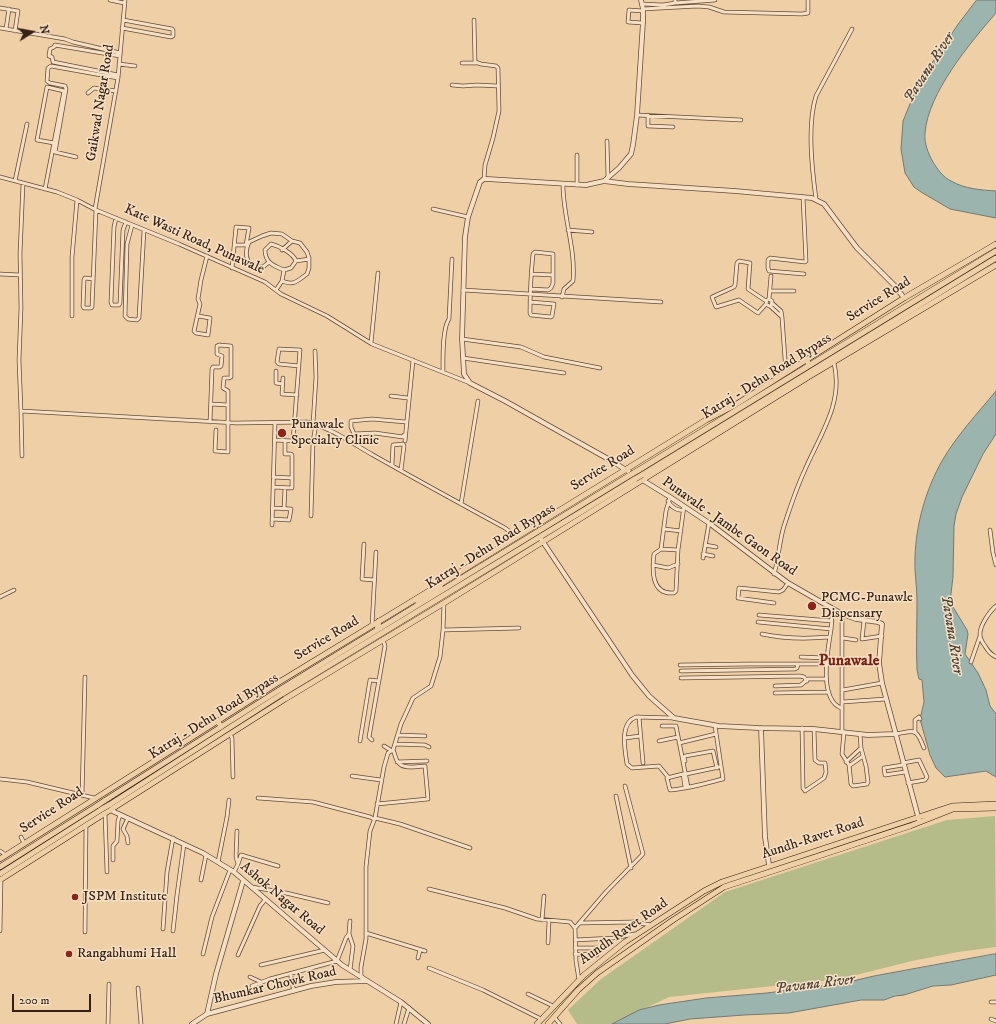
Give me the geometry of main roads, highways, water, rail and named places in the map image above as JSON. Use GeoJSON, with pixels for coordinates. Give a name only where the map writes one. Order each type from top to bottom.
{"type":"FeatureCollection","features":[{"type":"Feature","properties":{"kind":"main road","name":"Service Road"},"geometry":{"type":"LineString","coordinates":[[0,859],[379,621],[786,373],[904,298],[996,244]]}},
{"type":"Feature","properties":{"kind":"main road","name":"Katraj - Dehu Road Bypass"},"geometry":{"type":"LineString","coordinates":[[0,878],[105,808],[319,672],[542,540],[810,365],[996,251]]}},
{"type":"Feature","properties":{"kind":"main road","name":"Katraj - Dehu Road Bypass"},"geometry":{"type":"LineString","coordinates":[[105,808],[104,801],[377,630],[630,476],[640,475],[996,258]]}},
{"type":"Feature","properties":{"kind":"main road"},"geometry":{"type":"LineString","coordinates":[[0,878],[86,825],[105,808],[230,734],[319,678],[444,603],[640,475],[834,363],[927,305],[996,265]]}},
{"type":"Feature","properties":{"kind":"main road"},"geometry":{"type":"LineString","coordinates":[[806,360],[810,365]]}},
{"type":"Feature","properties":{"kind":"main road"},"geometry":{"type":"LineString","coordinates":[[417,606],[420,601],[438,589],[442,583]]}},
{"type":"Feature","properties":{"kind":"main road"},"geometry":{"type":"LineString","coordinates":[[397,611],[401,616]]}},
{"type":"Feature","properties":{"kind":"main road"},"geometry":{"type":"LineString","coordinates":[[377,630],[379,621]]}},
{"type":"Feature","properties":{"kind":"main road"},"geometry":{"type":"LineString","coordinates":[[319,672],[319,678]]}},
{"type":"Feature","properties":{"kind":"main road"},"geometry":{"type":"LineString","coordinates":[[218,721],[221,727]]}},
{"type":"Feature","properties":{"kind":"main road"},"geometry":{"type":"LineString","coordinates":[[918,819],[958,805],[996,804]]}},
{"type":"Feature","properties":{"kind":"main road","name":"Katraj - Dehu Road Bypass"},"geometry":{"type":"LineString","coordinates":[[0,867],[105,808]]}},
{"type":"Feature","properties":{"kind":"main road"},"geometry":{"type":"LineString","coordinates":[[947,809],[996,808]]}},
{"type":"Feature","properties":{"kind":"main road","name":"Aundh-Ravet Road"},"geometry":{"type":"LineString","coordinates":[[718,887],[733,877],[918,819]]}},
{"type":"Feature","properties":{"kind":"main road","name":"Aundh-Ravet Road"},"geometry":{"type":"LineString","coordinates":[[718,887],[918,819]]}},
{"type":"Feature","properties":{"kind":"main road","name":"Aundh Ravet Road"},"geometry":{"type":"LineString","coordinates":[[537,1024],[579,980],[625,942],[651,925],[718,887]]}},
{"type":"Feature","properties":{"kind":"main road","name":"Aundh Ravet Road"},"geometry":{"type":"LineString","coordinates":[[548,1024],[578,990],[597,973],[718,887]]}},
{"type":"Feature","properties":{"kind":"water","name":"Pavana River"},"geometry":{"type":"Polygon","coordinates":[[[977,0],[996,0],[996,13],[974,39],[942,85],[928,118],[925,140],[928,152],[933,162],[941,173],[948,179],[956,184],[979,190],[996,191],[996,218],[950,209],[914,187],[905,173],[901,149],[903,121],[919,82],[959,23],[977,0]]]}},
{"type":"Feature","properties":{"kind":"water","name":"Pavana River"},"geometry":{"type":"Polygon","coordinates":[[[996,391],[996,434],[983,454],[962,497],[956,514],[954,526],[953,577],[950,602],[967,630],[968,634],[965,654],[978,673],[986,690],[990,706],[996,714],[996,777],[986,771],[945,777],[936,768],[930,755],[920,719],[924,702],[922,680],[919,679],[917,670],[917,600],[915,562],[917,532],[931,483],[942,461],[961,433],[996,391]]]}},
{"type":"Feature","properties":{"kind":"water"},"geometry":{"type":"Polygon","coordinates":[[[996,954],[996,975],[951,985],[933,986],[884,1000],[861,1000],[789,1013],[690,1019],[665,1024],[612,1024],[639,1010],[659,1005],[706,998],[767,993],[844,983],[874,976],[996,954]]]}},
{"type":"Feature","properties":{"kind":"place","name":"Punawale Specialty Clinic"},"geometry":{"type":"Point","coordinates":[282,433]}},
{"type":"Feature","properties":{"kind":"place","name":"PCMC-Punawle Dispensary"},"geometry":{"type":"Point","coordinates":[812,606]}},
{"type":"Feature","properties":{"kind":"place","name":"JSPM Institute"},"geometry":{"type":"Point","coordinates":[75,897]}},
{"type":"Feature","properties":{"kind":"place","name":"Rangabhumi Hall"},"geometry":{"type":"Point","coordinates":[69,954]}},
{"type":"Feature","properties":{"kind":"district","name":"Punawale"},"geometry":{"type":"Point","coordinates":[849,662]}}]}
